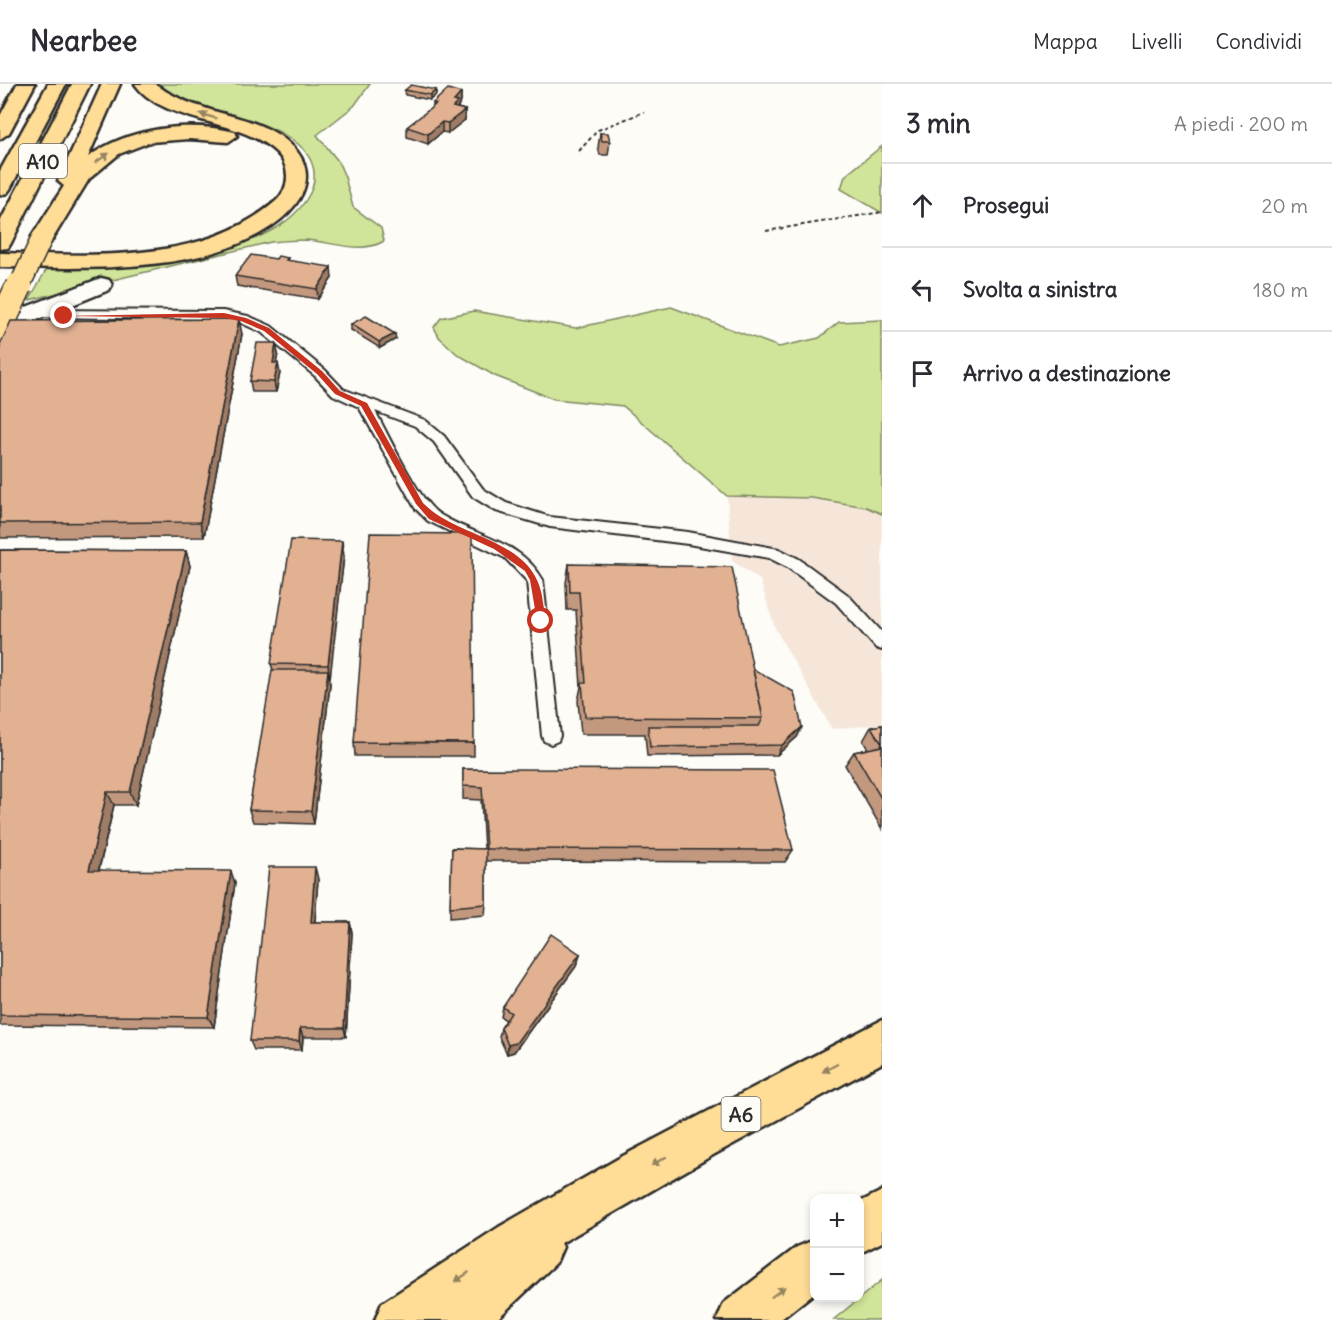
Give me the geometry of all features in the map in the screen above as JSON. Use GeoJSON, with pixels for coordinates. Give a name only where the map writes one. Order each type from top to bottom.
{"type":"FeatureCollection","features":[{"type":"Feature","properties":{"kind":"highway","name":"A10"},"geometry":{"type":"LineString","coordinates":[[0,133],[7,111],[26,84]]}},
{"type":"Feature","properties":{"kind":"highway","name":"A10"},"geometry":{"type":"LineString","coordinates":[[0,189],[57,84]]}},
{"type":"Feature","properties":{"kind":"highway","name":"A10"},"geometry":{"type":"LineString","coordinates":[[2,240],[81,84]]}},
{"type":"Feature","properties":{"kind":"highway","name":"A10"},"geometry":{"type":"LineString","coordinates":[[0,327],[111,84]]}},
{"type":"Feature","properties":{"kind":"highway"},"geometry":{"type":"LineString","coordinates":[[0,260],[135,257],[189,249],[218,242],[267,220],[295,193],[298,179],[294,163],[284,149],[263,135],[170,103],[144,84]]}},
{"type":"Feature","properties":{"kind":"highway"},"geometry":{"type":"LineString","coordinates":[[42,237],[82,175],[104,155],[129,143],[168,134],[211,134],[248,141],[294,163]]}},
{"type":"Feature","properties":{"kind":"highway","name":"A6"},"geometry":{"type":"LineString","coordinates":[[603,1193],[712,1130],[882,1041]]}},
{"type":"Feature","properties":{"kind":"highway"},"geometry":{"type":"LineString","coordinates":[[399,1320],[467,1273],[603,1193]]}},
{"type":"Feature","properties":{"kind":"highway"},"geometry":{"type":"LineString","coordinates":[[462,1320],[496,1285],[603,1193]]}},
{"type":"Feature","properties":{"kind":"highway"},"geometry":{"type":"LineString","coordinates":[[864,1227],[882,1214]]}},
{"type":"Feature","properties":{"kind":"highway"},"geometry":{"type":"LineString","coordinates":[[741,1320],[810,1267]]}},
{"type":"Feature","properties":{"kind":"street"},"geometry":{"type":"LineString","coordinates":[[0,316],[30,314],[102,285]]}},
{"type":"Feature","properties":{"kind":"lane"},"geometry":{"type":"LineString","coordinates":[[30,314],[224,315],[243,319],[266,329],[320,373],[338,392],[364,404],[398,412],[420,423],[439,439],[478,493],[501,507],[550,522],[677,537],[773,553],[793,563],[842,599],[882,644]]}},
{"type":"Feature","properties":{"kind":"lane"},"geometry":{"type":"LineString","coordinates":[[364,404],[420,504],[432,517],[504,551],[528,569],[535,580],[551,736]]}},
{"type":"Feature","properties":{"kind":"path"},"geometry":{"type":"LineString","coordinates":[[579,151],[582,144],[600,129],[644,112]]}},
{"type":"Feature","properties":{"kind":"path"},"geometry":{"type":"LineString","coordinates":[[766,231],[882,212]]}},
{"type":"Feature","properties":{"kind":"shaded area"},"geometry":{"type":"Polygon","coordinates":[[[727,496],[812,498],[866,507],[882,514],[882,724],[832,729],[775,628],[760,580],[732,561],[727,496]]]}},
{"type":"Feature","properties":{"kind":"green space"},"geometry":{"type":"Polygon","coordinates":[[[156,84],[370,84],[354,106],[317,135],[338,161],[353,207],[381,228],[384,241],[365,247],[305,240],[271,242],[29,300],[48,267],[153,261],[192,256],[230,247],[264,235],[291,217],[310,193],[314,180],[313,167],[311,160],[298,144],[267,126],[191,101],[156,84]]]}},
{"type":"Feature","properties":{"kind":"green space"},"geometry":{"type":"Polygon","coordinates":[[[882,146],[882,213],[841,189],[845,176],[882,146]]]}},
{"type":"Feature","properties":{"kind":"green space"},"geometry":{"type":"Polygon","coordinates":[[[671,307],[779,347],[819,338],[839,322],[882,320],[882,514],[866,507],[812,498],[727,496],[623,406],[554,399],[495,376],[457,354],[439,337],[434,327],[441,318],[474,311],[576,328],[671,307]]]}},
{"type":"Feature","properties":{"kind":"green space"},"geometry":{"type":"Polygon","coordinates":[[[882,1280],[882,1320],[833,1320],[855,1302],[864,1302],[864,1295],[882,1280]]]}},
{"type":"Feature","properties":{"kind":"building"},"geometry":{"type":"Polygon","coordinates":[[[411,85],[436,90],[430,95],[405,90],[411,85]]]}},
{"type":"Feature","properties":{"kind":"building"},"geometry":{"type":"Polygon","coordinates":[[[448,89],[461,93],[454,101],[458,102],[453,107],[465,110],[448,123],[442,122],[428,134],[407,127],[436,104],[433,103],[448,89]]]}},
{"type":"Feature","properties":{"kind":"building"},"geometry":{"type":"Polygon","coordinates":[[[600,133],[608,133],[610,141],[602,141],[600,133]]]}},
{"type":"Feature","properties":{"kind":"building"},"geometry":{"type":"Polygon","coordinates":[[[251,255],[276,259],[278,256],[288,258],[286,260],[331,267],[317,289],[235,276],[251,255]]]}},
{"type":"Feature","properties":{"kind":"building"},"geometry":{"type":"Polygon","coordinates":[[[366,316],[395,334],[379,342],[351,324],[366,316]]]}},
{"type":"Feature","properties":{"kind":"building"},"geometry":{"type":"Polygon","coordinates":[[[239,319],[200,522],[0,523],[0,345],[11,321],[239,319]]]}},
{"type":"Feature","properties":{"kind":"building"},"geometry":{"type":"Polygon","coordinates":[[[257,343],[276,343],[273,363],[278,363],[274,382],[250,381],[257,343]]]}},
{"type":"Feature","properties":{"kind":"building"},"geometry":{"type":"Polygon","coordinates":[[[370,533],[472,534],[474,743],[354,742],[370,533]]]}},
{"type":"Feature","properties":{"kind":"building"},"geometry":{"type":"Polygon","coordinates":[[[291,540],[342,541],[328,665],[271,664],[291,540]]]}},
{"type":"Feature","properties":{"kind":"building"},"geometry":{"type":"Polygon","coordinates":[[[0,550],[186,551],[130,792],[107,792],[89,870],[231,871],[208,1017],[0,1015],[0,550]]]}},
{"type":"Feature","properties":{"kind":"building"},"geometry":{"type":"Polygon","coordinates":[[[569,564],[732,567],[763,718],[585,717],[582,683],[586,683],[579,592],[570,592],[569,564]]]}},
{"type":"Feature","properties":{"kind":"building"},"geometry":{"type":"Polygon","coordinates":[[[753,669],[794,692],[802,727],[782,745],[650,747],[648,726],[759,726],[763,718],[753,669]]]}},
{"type":"Feature","properties":{"kind":"building"},"geometry":{"type":"Polygon","coordinates":[[[272,670],[328,670],[311,811],[249,810],[272,670]]]}},
{"type":"Feature","properties":{"kind":"building"},"geometry":{"type":"Polygon","coordinates":[[[882,725],[882,744],[871,727],[882,725]]]}},
{"type":"Feature","properties":{"kind":"building"},"geometry":{"type":"Polygon","coordinates":[[[882,746],[882,800],[854,752],[882,746]]]}},
{"type":"Feature","properties":{"kind":"building"},"geometry":{"type":"Polygon","coordinates":[[[463,769],[773,770],[793,850],[486,849],[482,787],[463,786],[463,769]]]}},
{"type":"Feature","properties":{"kind":"building"},"geometry":{"type":"Polygon","coordinates":[[[452,848],[486,849],[486,904],[450,907],[452,848]]]}},
{"type":"Feature","properties":{"kind":"building"},"geometry":{"type":"Polygon","coordinates":[[[269,867],[315,867],[311,922],[350,922],[344,1028],[300,1028],[299,1041],[250,1041],[269,867]]]}},
{"type":"Feature","properties":{"kind":"building"},"geometry":{"type":"Polygon","coordinates":[[[551,934],[580,954],[516,1043],[508,1045],[501,1028],[511,1013],[503,1007],[551,934]]]}},
{"type":"Feature","properties":{"kind":"route"},"geometry":{"type":"LineString","coordinates":[[64,316],[224,315],[243,319],[266,329],[320,373],[338,392],[364,404],[420,504],[432,517],[510,554],[528,569],[535,580],[541,621]]}}]}
